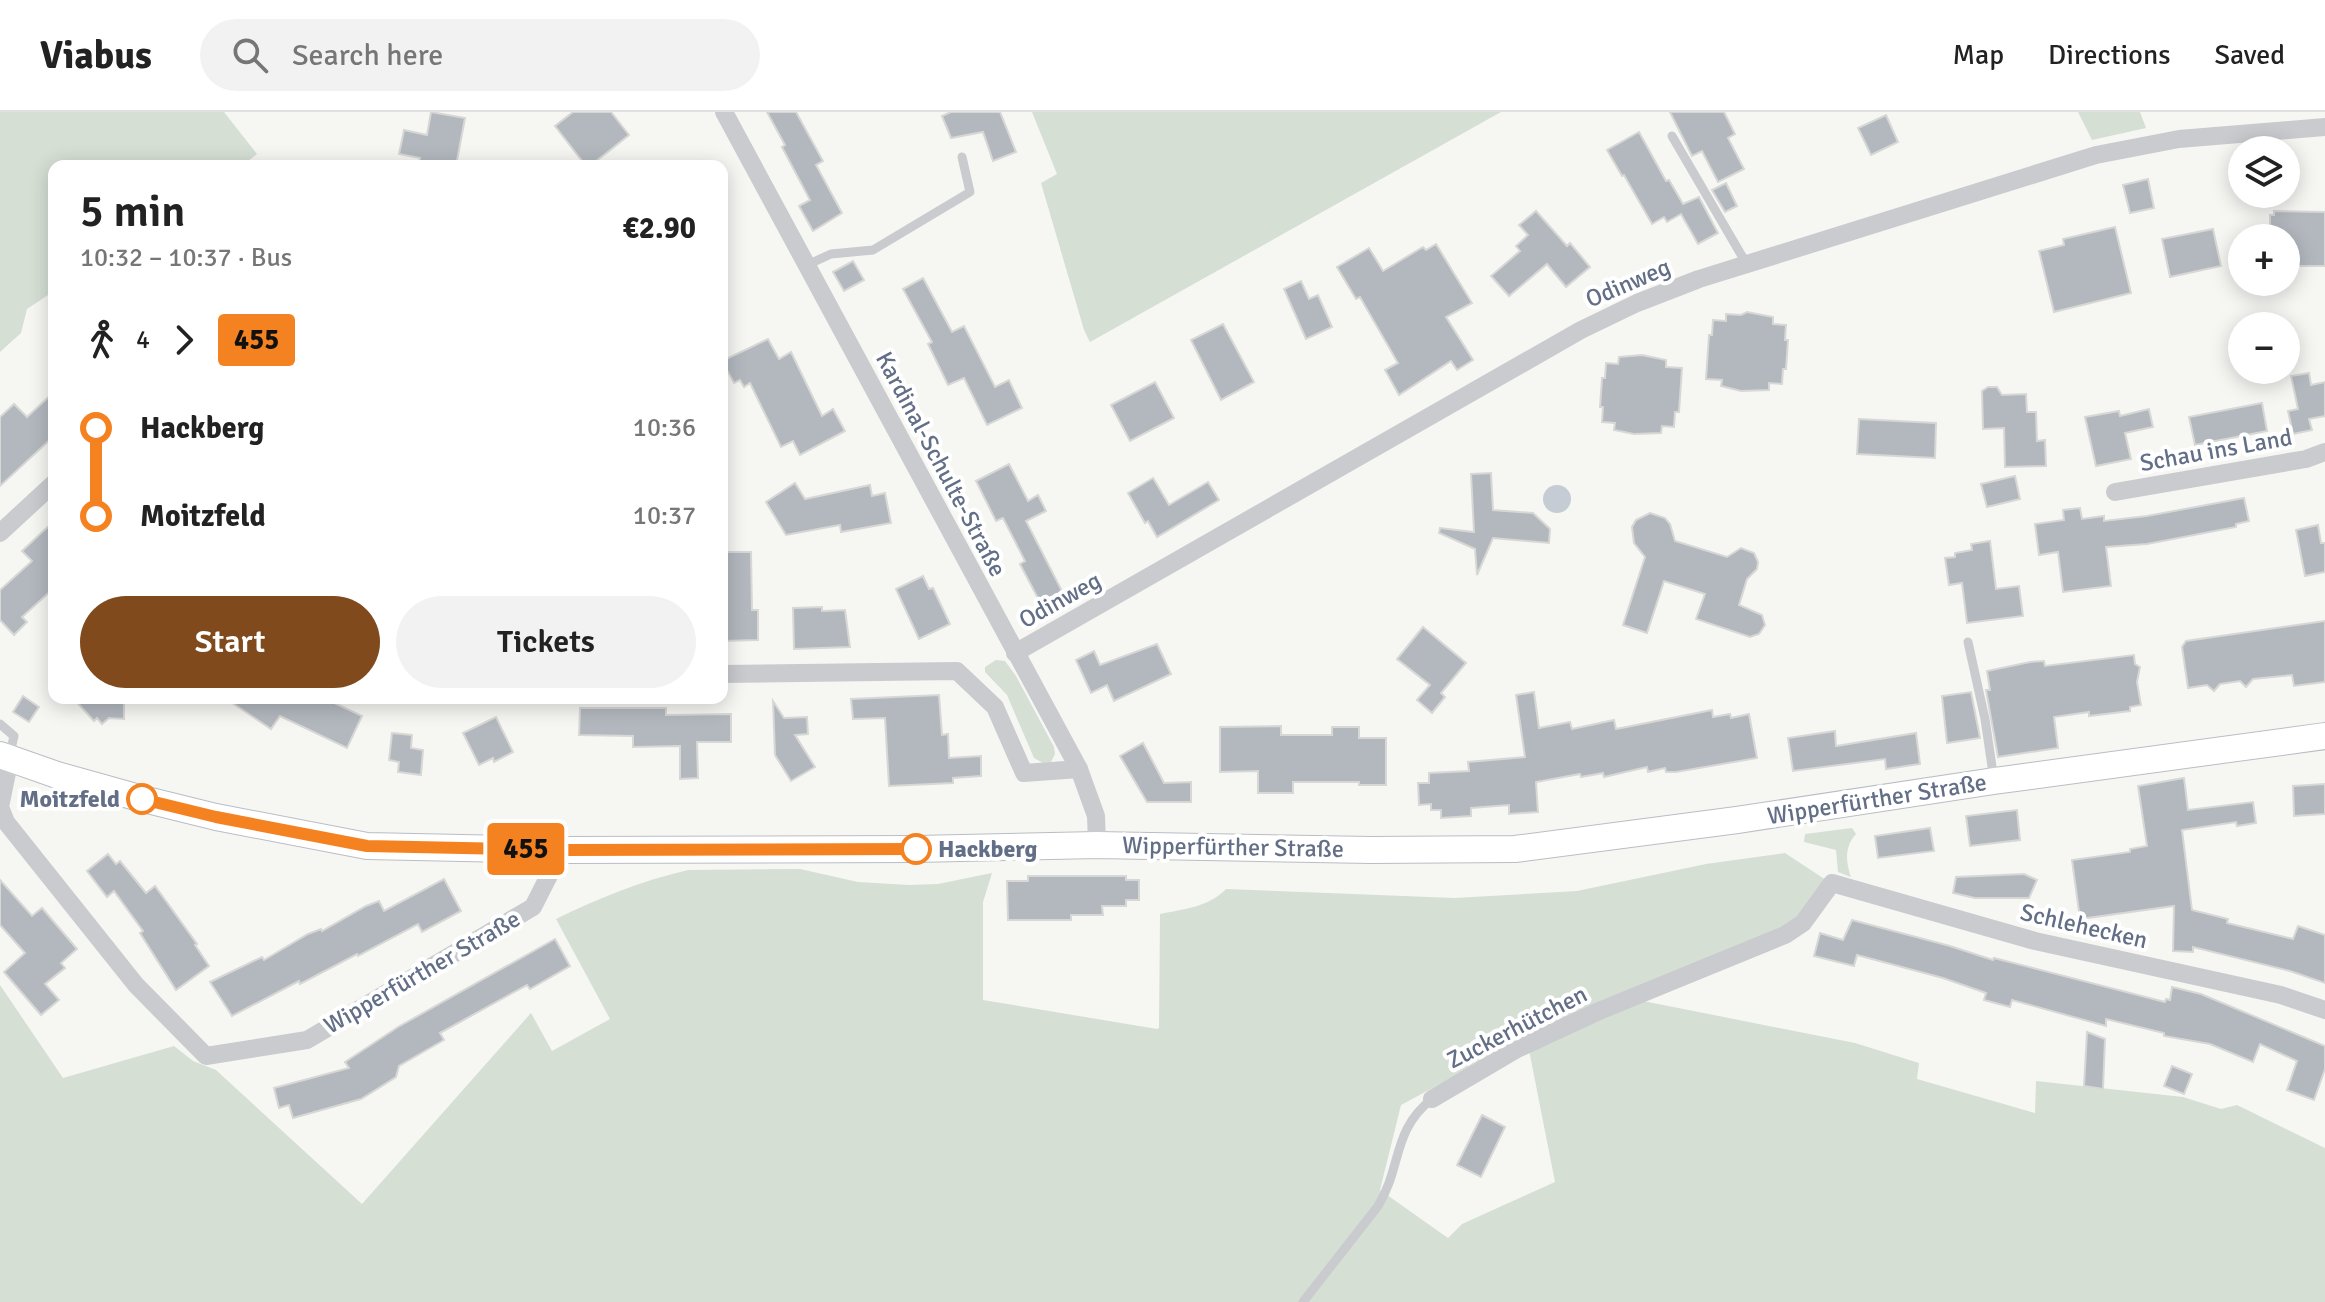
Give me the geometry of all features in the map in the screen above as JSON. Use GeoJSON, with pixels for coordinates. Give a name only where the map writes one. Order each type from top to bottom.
{"type":"FeatureCollection","features":[{"type":"Feature","properties":{"kind":"main road","name":"Wipperfürther Straße"},"geometry":{"type":"LineString","coordinates":[[562,850],[1097,845],[1515,849],[2325,736]]}},
{"type":"Feature","properties":{"kind":"main road"},"geometry":{"type":"LineString","coordinates":[[5,757],[57,775],[216,817],[367,846],[562,850]]}},
{"type":"Feature","properties":{"kind":"street","name":"Kardinal-Schulte-Straße"},"geometry":{"type":"LineString","coordinates":[[724,112],[1079,769],[1096,816],[1097,845]]}},
{"type":"Feature","properties":{"kind":"street","name":"Odinweg"},"geometry":{"type":"LineString","coordinates":[[1015,653],[1581,330],[1637,303],[1746,263],[2096,155],[2179,139],[2325,127]]}},
{"type":"Feature","properties":{"kind":"street","name":"Schau ins Land"},"geometry":{"type":"LineString","coordinates":[[2115,492],[2306,459],[2325,452]]}},
{"type":"Feature","properties":{"kind":"street"},"geometry":{"type":"LineString","coordinates":[[0,533],[48,489]]}},
{"type":"Feature","properties":{"kind":"street"},"geometry":{"type":"LineString","coordinates":[[728,674],[957,671],[995,707],[1024,773],[1079,769]]}},
{"type":"Feature","properties":{"kind":"street","name":"Wipperfürther Straße"},"geometry":{"type":"LineString","coordinates":[[5,757],[0,807],[6,822],[136,985],[206,1056],[307,1040],[533,907],[562,850]]}},
{"type":"Feature","properties":{"kind":"street","name":"Schlehecken"},"geometry":{"type":"LineString","coordinates":[[1832,883],[2035,941],[2281,995],[2325,1010]]}},
{"type":"Feature","properties":{"kind":"street","name":"Zuckerhütchen"},"geometry":{"type":"LineString","coordinates":[[1432,1099],[1517,1049],[1599,1011],[1785,935],[1803,923],[1832,883]]}},
{"type":"Feature","properties":{"kind":"lane"},"geometry":{"type":"LineString","coordinates":[[1672,136],[1746,263]]}},
{"type":"Feature","properties":{"kind":"lane"},"geometry":{"type":"LineString","coordinates":[[807,265],[831,254],[873,250],[970,192],[962,157]]}},
{"type":"Feature","properties":{"kind":"lane"},"geometry":{"type":"LineString","coordinates":[[1968,642],[1994,781]]}},
{"type":"Feature","properties":{"kind":"lane"},"geometry":{"type":"LineString","coordinates":[[0,724],[14,736],[5,757]]}},
{"type":"Feature","properties":{"kind":"lane","name":"Zuckerhütchen"},"geometry":{"type":"LineString","coordinates":[[1303,1302],[1385,1195],[1405,1131],[1416,1112],[1432,1099]]}},
{"type":"Feature","properties":{"kind":"shaded area"},"geometry":{"type":"Polygon","coordinates":[[[0,112],[224,112],[257,154],[250,160],[48,160],[48,295],[27,309],[21,333],[0,352],[0,112]]]}},
{"type":"Feature","properties":{"kind":"shaded area"},"geometry":{"type":"Polygon","coordinates":[[[1032,112],[1501,112],[1090,342],[1041,183],[1057,174],[1032,112]]]}},
{"type":"Feature","properties":{"kind":"shaded area"},"geometry":{"type":"Polygon","coordinates":[[[2078,112],[2140,112],[2146,128],[2092,140],[2078,112]]]}},
{"type":"Feature","properties":{"kind":"shaded area"},"geometry":{"type":"Polygon","coordinates":[[[1557,485],[1567,489],[1571,499],[1567,509],[1557,513],[1547,509],[1543,499],[1547,489],[1557,485]]]}},
{"type":"Feature","properties":{"kind":"shaded area"},"geometry":{"type":"Polygon","coordinates":[[[996,660],[1005,661],[1016,676],[1054,747],[1051,762],[1043,763],[1034,758],[1007,695],[985,672],[985,667],[996,660]]]}},
{"type":"Feature","properties":{"kind":"shaded area"},"geometry":{"type":"Polygon","coordinates":[[[1852,828],[1856,834],[1849,844],[1847,855],[1851,877],[1838,872],[1836,850],[1804,842],[1805,834],[1852,828]]]}},
{"type":"Feature","properties":{"kind":"shaded area"},"geometry":{"type":"Polygon","coordinates":[[[1785,853],[1829,882],[1796,922],[1507,1048],[1401,1105],[1380,1190],[1448,1238],[1462,1224],[1555,1182],[1529,1050],[1643,1001],[1855,1043],[1919,1063],[1917,1079],[2035,1113],[2036,1081],[2183,1097],[2221,1109],[2237,1105],[2325,1148],[2325,1302],[0,1302],[0,985],[63,1078],[174,1046],[193,1061],[216,1070],[362,1204],[531,1013],[552,1051],[610,1019],[556,919],[620,891],[688,870],[800,869],[858,882],[909,885],[938,884],[992,873],[983,902],[983,1000],[1157,1029],[1160,914],[1204,904],[1226,889],[1454,898],[1577,891],[1706,864],[1785,853]]]}},
{"type":"Feature","properties":{"kind":"building"},"geometry":{"type":"Polygon","coordinates":[[[431,112],[465,118],[457,160],[420,160],[399,154],[404,130],[427,135],[431,112]]]}},
{"type":"Feature","properties":{"kind":"building"},"geometry":{"type":"Polygon","coordinates":[[[573,112],[611,112],[629,135],[598,160],[581,160],[555,126],[573,112]]]}},
{"type":"Feature","properties":{"kind":"building"},"geometry":{"type":"Polygon","coordinates":[[[767,112],[796,112],[823,161],[816,165],[842,213],[813,231],[799,206],[810,200],[767,112]]]}},
{"type":"Feature","properties":{"kind":"building"},"geometry":{"type":"Polygon","coordinates":[[[951,112],[1000,112],[1016,152],[993,161],[983,132],[951,138],[942,116],[951,112]]]}},
{"type":"Feature","properties":{"kind":"building"},"geometry":{"type":"Polygon","coordinates":[[[1670,112],[1724,112],[1735,134],[1728,138],[1744,169],[1718,182],[1702,151],[1692,156],[1670,112]]]}},
{"type":"Feature","properties":{"kind":"building"},"geometry":{"type":"Polygon","coordinates":[[[1886,115],[1898,142],[1871,155],[1858,128],[1886,115]]]}},
{"type":"Feature","properties":{"kind":"building"},"geometry":{"type":"Polygon","coordinates":[[[1639,132],[1666,181],[1669,180],[1683,204],[1699,197],[1718,233],[1698,244],[1681,214],[1667,222],[1664,217],[1652,224],[1607,150],[1639,132]]]}},
{"type":"Feature","properties":{"kind":"building"},"geometry":{"type":"Polygon","coordinates":[[[2148,179],[2154,208],[2130,213],[2123,185],[2148,179]]]}},
{"type":"Feature","properties":{"kind":"building"},"geometry":{"type":"Polygon","coordinates":[[[1726,183],[1737,206],[1725,212],[1712,190],[1726,183]]]}},
{"type":"Feature","properties":{"kind":"building"},"geometry":{"type":"Polygon","coordinates":[[[1536,211],[1590,267],[1566,287],[1547,264],[1509,296],[1491,276],[1520,251],[1516,246],[1528,235],[1519,225],[1536,211]]]}},
{"type":"Feature","properties":{"kind":"building"},"geometry":{"type":"Polygon","coordinates":[[[2274,211],[2325,212],[2325,266],[2300,266],[2300,224],[2270,224],[2270,215],[2274,215],[2274,211]]]}},
{"type":"Feature","properties":{"kind":"building"},"geometry":{"type":"Polygon","coordinates":[[[2115,227],[2131,293],[2054,312],[2039,251],[2064,245],[2063,239],[2115,227]]]}},
{"type":"Feature","properties":{"kind":"building"},"geometry":{"type":"Polygon","coordinates":[[[2213,229],[2221,266],[2170,277],[2162,239],[2213,229]]]}},
{"type":"Feature","properties":{"kind":"building"},"geometry":{"type":"Polygon","coordinates":[[[1436,244],[1472,303],[1446,317],[1473,360],[1457,370],[1451,361],[1399,395],[1385,370],[1398,363],[1360,297],[1356,299],[1337,267],[1369,248],[1383,271],[1423,247],[1426,250],[1436,244]]]}},
{"type":"Feature","properties":{"kind":"building"},"geometry":{"type":"Polygon","coordinates":[[[853,261],[864,280],[844,291],[833,272],[853,261]]]}},
{"type":"Feature","properties":{"kind":"building"},"geometry":{"type":"Polygon","coordinates":[[[923,278],[952,332],[964,326],[995,387],[1009,380],[1022,408],[987,425],[964,378],[948,385],[928,344],[932,342],[903,289],[923,278]]]}},
{"type":"Feature","properties":{"kind":"building"},"geometry":{"type":"Polygon","coordinates":[[[1301,281],[1309,299],[1318,295],[1332,327],[1306,339],[1284,289],[1301,281]]]}},
{"type":"Feature","properties":{"kind":"building"},"geometry":{"type":"Polygon","coordinates":[[[1747,312],[1773,317],[1773,324],[1786,325],[1786,369],[1783,369],[1782,384],[1769,383],[1769,390],[1741,391],[1721,386],[1722,380],[1706,379],[1713,320],[1726,321],[1726,314],[1741,315],[1747,312]]]}},
{"type":"Feature","properties":{"kind":"building"},"geometry":{"type":"Polygon","coordinates":[[[1223,324],[1254,382],[1221,400],[1191,340],[1223,324]]]}},
{"type":"Feature","properties":{"kind":"building"},"geometry":{"type":"Polygon","coordinates":[[[768,339],[779,359],[791,352],[822,416],[833,409],[845,431],[800,455],[793,441],[781,447],[750,383],[744,387],[740,380],[734,383],[728,372],[728,358],[768,339]]]}},
{"type":"Feature","properties":{"kind":"building"},"geometry":{"type":"Polygon","coordinates":[[[1642,355],[1666,360],[1666,367],[1682,368],[1679,412],[1675,412],[1674,427],[1662,426],[1661,433],[1634,434],[1614,430],[1615,423],[1602,422],[1603,407],[1600,407],[1606,363],[1618,364],[1619,357],[1642,355]]]}},
{"type":"Feature","properties":{"kind":"building"},"geometry":{"type":"Polygon","coordinates":[[[2309,373],[2311,385],[2325,382],[2325,416],[2309,419],[2312,430],[2293,434],[2288,411],[2298,409],[2293,384],[2300,384],[2300,374],[2309,373]]]}},
{"type":"Feature","properties":{"kind":"building"},"geometry":{"type":"Polygon","coordinates":[[[1155,382],[1174,418],[1130,441],[1111,405],[1155,382]]]}},
{"type":"Feature","properties":{"kind":"building"},"geometry":{"type":"Polygon","coordinates":[[[1997,387],[2002,395],[2026,394],[2027,412],[2036,412],[2037,441],[2045,440],[2046,466],[2005,467],[2004,428],[1983,429],[1982,391],[1997,387]]]}},
{"type":"Feature","properties":{"kind":"building"},"geometry":{"type":"Polygon","coordinates":[[[48,398],[48,442],[0,486],[0,417],[14,404],[27,417],[48,398]]]}},
{"type":"Feature","properties":{"kind":"building"},"geometry":{"type":"Polygon","coordinates":[[[2262,403],[2267,431],[2195,445],[2189,417],[2262,403]]]}},
{"type":"Feature","properties":{"kind":"building"},"geometry":{"type":"Polygon","coordinates":[[[2149,409],[2153,427],[2125,433],[2131,459],[2096,466],[2085,417],[2119,411],[2120,416],[2149,409]]]}},
{"type":"Feature","properties":{"kind":"building"},"geometry":{"type":"Polygon","coordinates":[[[1859,419],[1936,423],[1935,458],[1857,454],[1859,419]]]}},
{"type":"Feature","properties":{"kind":"building"},"geometry":{"type":"Polygon","coordinates":[[[1009,464],[1028,501],[1038,495],[1046,511],[1026,521],[1063,593],[1041,604],[1020,564],[1025,561],[1003,518],[996,521],[976,481],[1009,464]]]}},
{"type":"Feature","properties":{"kind":"building"},"geometry":{"type":"Polygon","coordinates":[[[1491,473],[1493,510],[1533,513],[1550,529],[1549,543],[1493,538],[1477,575],[1475,549],[1439,533],[1440,528],[1474,532],[1471,474],[1491,473]]]}},
{"type":"Feature","properties":{"kind":"building"},"geometry":{"type":"Polygon","coordinates":[[[2015,476],[2020,499],[1987,507],[1981,484],[2015,476]]]}},
{"type":"Feature","properties":{"kind":"building"},"geometry":{"type":"Polygon","coordinates":[[[1153,478],[1169,505],[1208,482],[1219,500],[1157,537],[1128,493],[1153,478]]]}},
{"type":"Feature","properties":{"kind":"building"},"geometry":{"type":"Polygon","coordinates":[[[795,483],[805,499],[870,485],[872,496],[885,493],[891,523],[841,532],[840,525],[786,535],[766,502],[795,483]]]}},
{"type":"Feature","properties":{"kind":"building"},"geometry":{"type":"Polygon","coordinates":[[[2244,498],[2249,521],[2236,524],[2236,527],[2147,544],[2106,547],[2111,586],[2063,592],[2058,552],[2039,555],[2035,524],[2064,520],[2063,510],[2080,508],[2082,519],[2104,516],[2104,521],[2244,498]]]}},
{"type":"Feature","properties":{"kind":"building"},"geometry":{"type":"Polygon","coordinates":[[[1650,513],[1665,518],[1675,541],[1727,557],[1741,548],[1754,553],[1757,569],[1747,579],[1739,605],[1762,615],[1765,625],[1759,634],[1750,637],[1696,619],[1705,594],[1664,581],[1647,633],[1623,625],[1645,557],[1634,543],[1632,527],[1636,520],[1650,513]]]}},
{"type":"Feature","properties":{"kind":"building"},"geometry":{"type":"Polygon","coordinates":[[[2318,525],[2321,543],[2325,543],[2325,572],[2305,576],[2296,530],[2318,525]]]}},
{"type":"Feature","properties":{"kind":"building"},"geometry":{"type":"Polygon","coordinates":[[[48,527],[48,593],[22,617],[27,622],[14,635],[0,620],[0,590],[32,561],[22,551],[48,527]]]}},
{"type":"Feature","properties":{"kind":"building"},"geometry":{"type":"Polygon","coordinates":[[[1990,541],[1996,589],[2019,586],[2023,616],[1967,623],[1962,583],[1949,585],[1945,558],[1972,550],[1971,544],[1990,541]]]}},
{"type":"Feature","properties":{"kind":"building"},"geometry":{"type":"Polygon","coordinates":[[[728,552],[751,552],[752,610],[758,610],[758,640],[728,641],[728,552]]]}},
{"type":"Feature","properties":{"kind":"building"},"geometry":{"type":"Polygon","coordinates":[[[923,576],[929,589],[933,588],[950,624],[919,639],[896,589],[923,576]]]}},
{"type":"Feature","properties":{"kind":"building"},"geometry":{"type":"Polygon","coordinates":[[[822,607],[822,611],[845,610],[850,647],[794,649],[793,608],[822,607]]]}},
{"type":"Feature","properties":{"kind":"building"},"geometry":{"type":"Polygon","coordinates":[[[2325,621],[2325,682],[2294,686],[2292,675],[2253,679],[2246,687],[2240,681],[2220,684],[2214,691],[2207,685],[2188,688],[2182,647],[2186,641],[2325,621]]]}},
{"type":"Feature","properties":{"kind":"building"},"geometry":{"type":"Polygon","coordinates":[[[1423,627],[1466,663],[1441,693],[1445,697],[1432,713],[1417,700],[1430,685],[1397,659],[1423,627]]]}},
{"type":"Feature","properties":{"kind":"building"},"geometry":{"type":"Polygon","coordinates":[[[1157,644],[1171,674],[1114,701],[1107,685],[1091,693],[1076,660],[1094,651],[1100,665],[1157,644]]]}},
{"type":"Feature","properties":{"kind":"building"},"geometry":{"type":"Polygon","coordinates":[[[2134,655],[2135,664],[2140,667],[2137,682],[2141,705],[2130,707],[2130,711],[2054,717],[2058,748],[1998,757],[1986,690],[1990,690],[1987,671],[2030,662],[2044,661],[2045,666],[2134,655]]]}},
{"type":"Feature","properties":{"kind":"building"},"geometry":{"type":"Polygon","coordinates":[[[1534,692],[1539,728],[1570,722],[1572,729],[1614,720],[1616,729],[1712,710],[1713,717],[1730,714],[1731,718],[1749,714],[1757,758],[1676,772],[1666,772],[1665,768],[1648,772],[1647,767],[1604,777],[1603,773],[1581,777],[1580,774],[1536,782],[1538,812],[1509,814],[1509,805],[1471,808],[1471,816],[1441,818],[1441,810],[1431,810],[1431,804],[1419,805],[1418,783],[1429,783],[1429,773],[1469,771],[1468,762],[1525,757],[1516,695],[1534,692]]]}},
{"type":"Feature","properties":{"kind":"building"},"geometry":{"type":"Polygon","coordinates":[[[1971,692],[1980,738],[1947,743],[1942,696],[1971,692]]]}},
{"type":"Feature","properties":{"kind":"building"},"geometry":{"type":"Polygon","coordinates":[[[939,695],[942,735],[948,734],[949,758],[981,756],[981,776],[953,778],[953,783],[889,786],[885,718],[853,719],[851,699],[939,695]]]}},
{"type":"Feature","properties":{"kind":"building"},"geometry":{"type":"Polygon","coordinates":[[[23,696],[39,707],[29,722],[13,712],[23,696]]]}},
{"type":"Feature","properties":{"kind":"building"},"geometry":{"type":"Polygon","coordinates":[[[773,701],[784,718],[807,717],[808,734],[795,735],[815,767],[791,781],[775,755],[773,701]]]}},
{"type":"Feature","properties":{"kind":"building"},"geometry":{"type":"Polygon","coordinates":[[[78,704],[124,704],[124,719],[109,718],[102,724],[97,718],[94,721],[78,704]]]}},
{"type":"Feature","properties":{"kind":"building"},"geometry":{"type":"Polygon","coordinates":[[[234,704],[337,704],[362,716],[347,748],[280,716],[271,729],[234,704]]]}},
{"type":"Feature","properties":{"kind":"building"},"geometry":{"type":"Polygon","coordinates":[[[580,708],[666,708],[666,715],[731,714],[731,742],[697,742],[698,778],[680,779],[680,746],[633,747],[633,736],[579,735],[580,708]]]}},
{"type":"Feature","properties":{"kind":"building"},"geometry":{"type":"Polygon","coordinates":[[[496,717],[513,752],[494,762],[493,758],[479,765],[463,733],[496,717]]]}},
{"type":"Feature","properties":{"kind":"building"},"geometry":{"type":"Polygon","coordinates":[[[1281,726],[1281,735],[1332,735],[1332,727],[1359,727],[1359,738],[1386,738],[1386,785],[1293,782],[1293,793],[1258,793],[1258,771],[1220,772],[1220,727],[1281,726]]]}},
{"type":"Feature","properties":{"kind":"building"},"geometry":{"type":"Polygon","coordinates":[[[1835,731],[1836,746],[1916,733],[1920,764],[1886,769],[1885,759],[1793,771],[1788,738],[1835,731]]]}},
{"type":"Feature","properties":{"kind":"building"},"geometry":{"type":"Polygon","coordinates":[[[392,733],[412,735],[411,748],[423,750],[421,775],[398,772],[399,762],[389,760],[392,733]]]}},
{"type":"Feature","properties":{"kind":"building"},"geometry":{"type":"Polygon","coordinates":[[[1143,743],[1164,783],[1191,782],[1191,802],[1147,802],[1120,756],[1143,743]]]}},
{"type":"Feature","properties":{"kind":"building"},"geometry":{"type":"Polygon","coordinates":[[[2184,778],[2188,810],[2253,802],[2256,823],[2237,826],[2236,822],[2182,830],[2192,910],[2228,919],[2227,923],[2293,939],[2298,926],[2325,935],[2325,983],[2193,947],[2193,952],[2173,951],[2174,906],[2080,919],[2072,860],[2130,852],[2130,849],[2147,846],[2138,786],[2184,778]]]}},
{"type":"Feature","properties":{"kind":"building"},"geometry":{"type":"Polygon","coordinates":[[[2325,784],[2325,814],[2294,816],[2293,786],[2325,784]]]}},
{"type":"Feature","properties":{"kind":"building"},"geometry":{"type":"Polygon","coordinates":[[[2017,810],[2020,840],[1970,846],[1966,816],[2017,810]]]}},
{"type":"Feature","properties":{"kind":"building"},"geometry":{"type":"Polygon","coordinates":[[[1930,828],[1934,851],[1878,858],[1875,836],[1930,828]]]}},
{"type":"Feature","properties":{"kind":"building"},"geometry":{"type":"Polygon","coordinates":[[[108,854],[116,864],[120,861],[146,893],[155,886],[209,966],[176,990],[140,933],[143,931],[114,891],[107,897],[87,871],[108,854]]]}},
{"type":"Feature","properties":{"kind":"building"},"geometry":{"type":"Polygon","coordinates":[[[2024,874],[2037,880],[2029,898],[1975,898],[1953,893],[1956,877],[2024,874]]]}},
{"type":"Feature","properties":{"kind":"building"},"geometry":{"type":"Polygon","coordinates":[[[1028,876],[1126,876],[1126,880],[1139,880],[1139,900],[1126,900],[1126,906],[1102,906],[1103,915],[1071,915],[1071,920],[1008,920],[1007,881],[1028,881],[1028,876]]]}},
{"type":"Feature","properties":{"kind":"building"},"geometry":{"type":"Polygon","coordinates":[[[444,879],[461,911],[422,932],[418,924],[232,1016],[210,982],[262,957],[264,960],[366,906],[379,901],[384,911],[444,879]]]}},
{"type":"Feature","properties":{"kind":"building"},"geometry":{"type":"Polygon","coordinates":[[[0,880],[32,916],[42,908],[77,949],[61,963],[65,968],[45,984],[59,1000],[41,1015],[4,972],[25,953],[0,925],[0,880]]]}},
{"type":"Feature","properties":{"kind":"building"},"geometry":{"type":"Polygon","coordinates":[[[1852,920],[1993,960],[2165,1002],[2166,999],[2170,1000],[2172,987],[2201,994],[2325,1046],[2325,1069],[2314,1100],[2287,1090],[2297,1061],[2260,1044],[2253,1062],[2210,1044],[2164,1036],[2164,1033],[2106,1019],[2106,1026],[2012,1000],[2010,1007],[1984,1000],[1986,993],[1857,955],[1854,966],[1814,956],[1820,933],[1843,940],[1852,920]]]}},
{"type":"Feature","properties":{"kind":"building"},"geometry":{"type":"Polygon","coordinates":[[[555,939],[570,966],[530,989],[527,985],[440,1033],[444,1040],[399,1066],[396,1077],[361,1099],[293,1118],[289,1105],[279,1108],[274,1088],[349,1068],[345,1062],[398,1027],[555,939]]]}},
{"type":"Feature","properties":{"kind":"building"},"geometry":{"type":"Polygon","coordinates":[[[2087,1032],[2105,1039],[2103,1089],[2084,1086],[2087,1032]]]}},
{"type":"Feature","properties":{"kind":"building"},"geometry":{"type":"Polygon","coordinates":[[[2172,1066],[2192,1074],[2184,1094],[2164,1086],[2172,1066]]]}},
{"type":"Feature","properties":{"kind":"building"},"geometry":{"type":"Polygon","coordinates":[[[1482,1115],[1505,1127],[1481,1177],[1457,1165],[1482,1115]]]}},
{"type":"Feature","properties":{"kind":"bus line","name":"455"},"geometry":{"type":"LineString","coordinates":[[142,799],[216,817],[367,846],[562,850],[916,849]]}},
{"type":"Feature","properties":{"kind":"place","name":"Moitzfeld"},"geometry":{"type":"Point","coordinates":[142,799]}},
{"type":"Feature","properties":{"kind":"place","name":"Hackberg"},"geometry":{"type":"Point","coordinates":[916,849]}}]}
